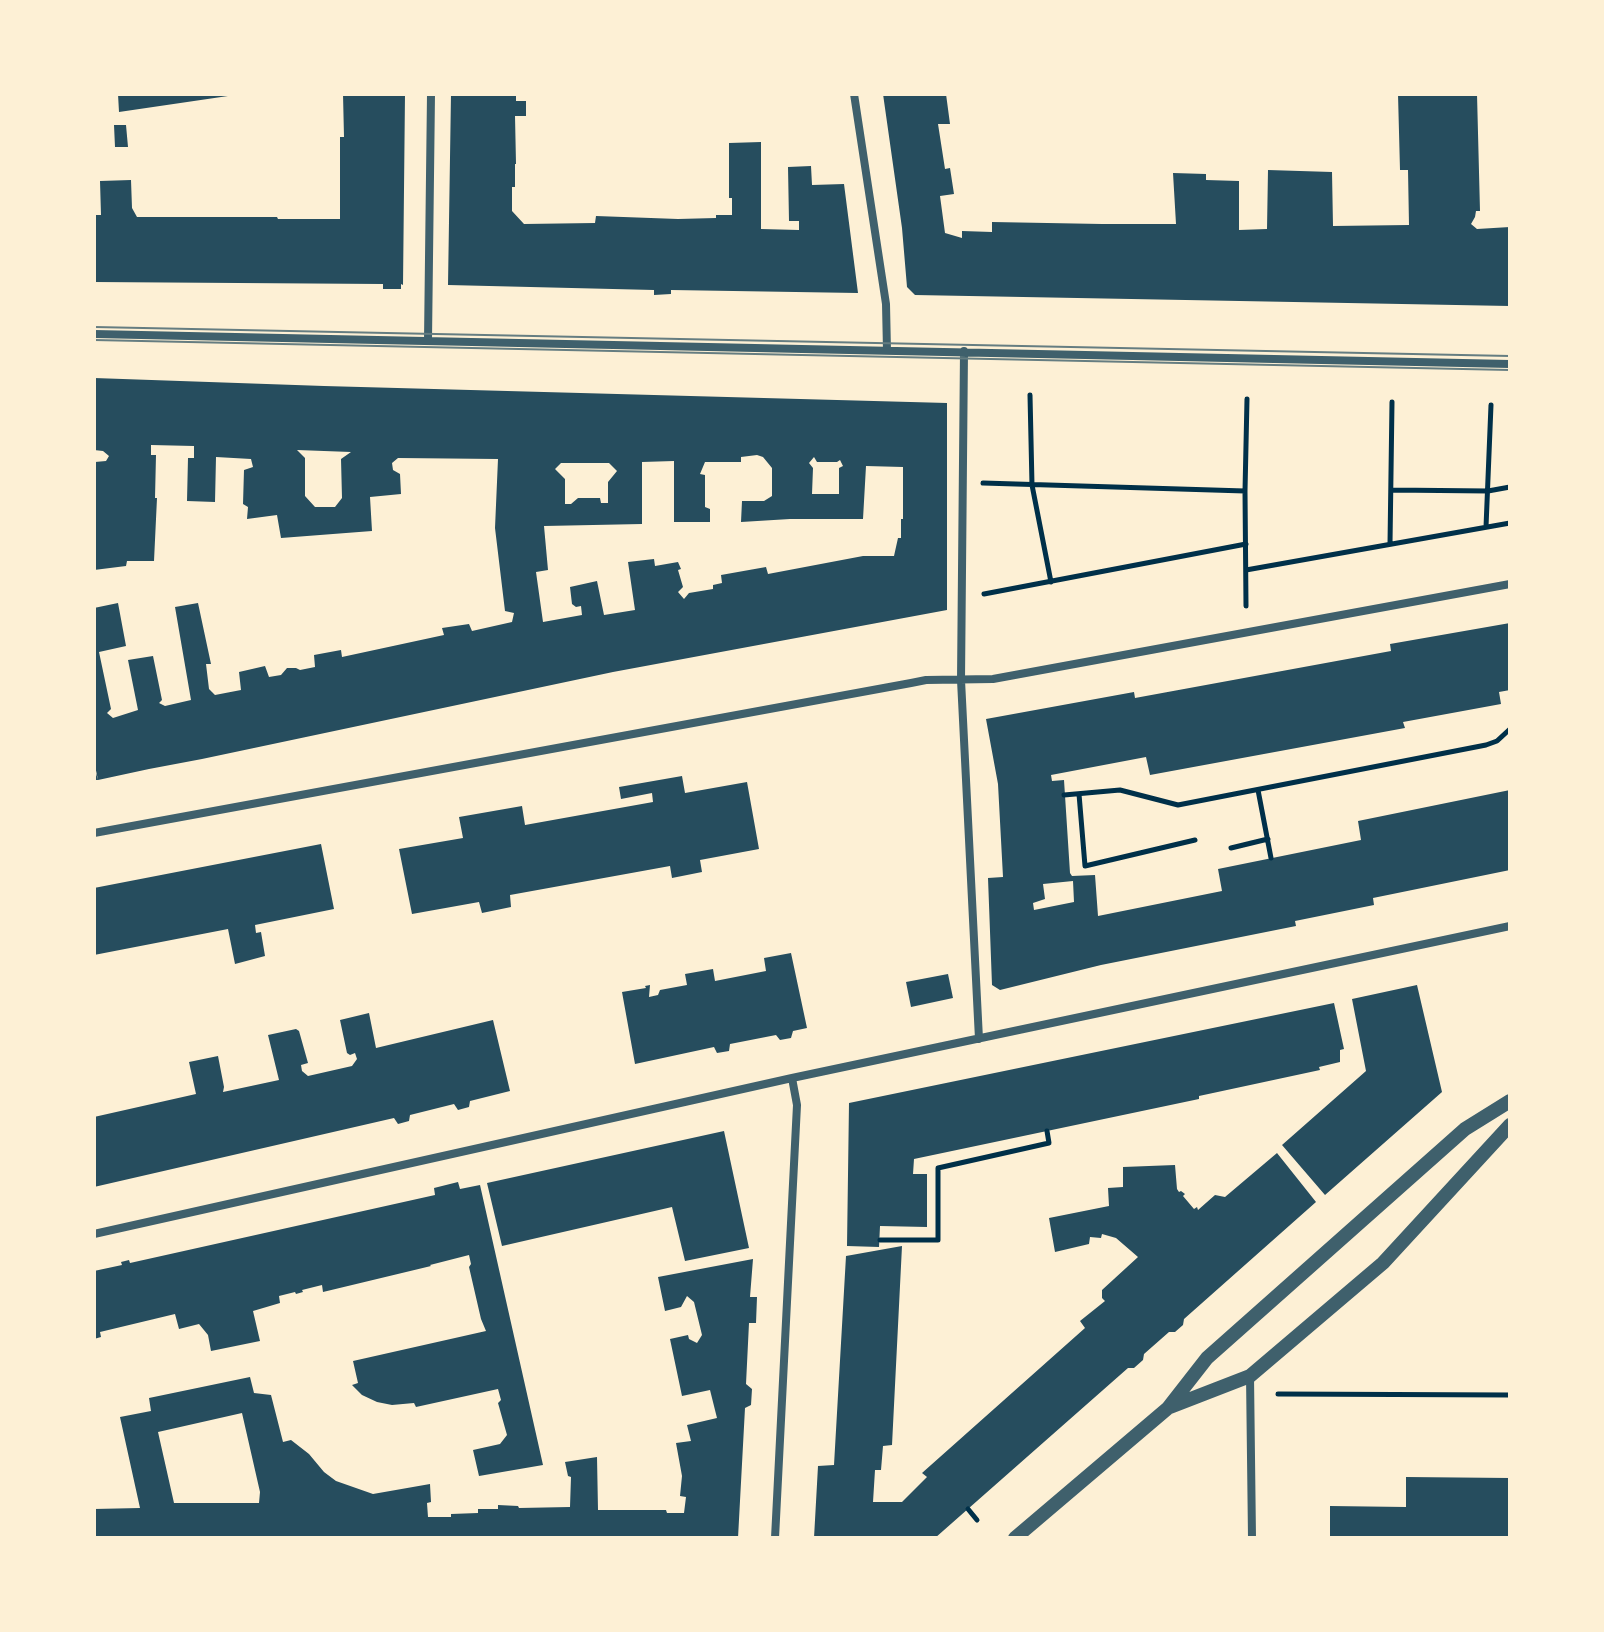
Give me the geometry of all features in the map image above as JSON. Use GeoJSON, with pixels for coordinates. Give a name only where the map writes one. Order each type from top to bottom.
{"type":"FeatureCollection","features":[{"type":"Feature","properties":{"kind":"street"},"geometry":{"type":"LineString","coordinates":[[428,340],[431,94]]}},
{"type":"Feature","properties":{"kind":"street"},"geometry":{"type":"LineString","coordinates":[[854,94],[886,304],[887,351]]}},
{"type":"Feature","properties":{"kind":"street"},"geometry":{"type":"LineString","coordinates":[[94,334],[1510,364]]}},
{"type":"Feature","properties":{"kind":"street"},"geometry":{"type":"LineString","coordinates":[[964,351],[961,680],[979,1039]]}},
{"type":"Feature","properties":{"kind":"street"},"geometry":{"type":"LineString","coordinates":[[94,833],[926,680],[993,679],[1510,584]]}},
{"type":"Feature","properties":{"kind":"street"},"geometry":{"type":"LineString","coordinates":[[94,1234],[792,1078],[1510,926]]}},
{"type":"Feature","properties":{"kind":"street"},"geometry":{"type":"LineString","coordinates":[[775,1538],[797,1105],[792,1078]]}},
{"type":"Feature","properties":{"kind":"street"},"geometry":{"type":"LineString","coordinates":[[1015,1538],[1168,1408],[1207,1358],[1465,1129],[1510,1101]]}},
{"type":"Feature","properties":{"kind":"street"},"geometry":{"type":"LineString","coordinates":[[1168,1408],[1250,1376],[1383,1263],[1510,1125]]}},
{"type":"Feature","properties":{"kind":"street"},"geometry":{"type":"LineString","coordinates":[[1250,1376],[1252,1538]]}},
{"type":"Feature","properties":{"kind":"path"},"geometry":{"type":"LineString","coordinates":[[1030,395],[1032,485],[1051,582]]}},
{"type":"Feature","properties":{"kind":"path"},"geometry":{"type":"LineString","coordinates":[[1246,606],[1247,399]]}},
{"type":"Feature","properties":{"kind":"path"},"geometry":{"type":"LineString","coordinates":[[1390,544],[1392,402]]}},
{"type":"Feature","properties":{"kind":"path"},"geometry":{"type":"LineString","coordinates":[[1486,527],[1491,405]]}},
{"type":"Feature","properties":{"kind":"path"},"geometry":{"type":"LineString","coordinates":[[974,483],[1245,491]]}},
{"type":"Feature","properties":{"kind":"path"},"geometry":{"type":"LineString","coordinates":[[1391,490],[1488,491],[1510,487]]}},
{"type":"Feature","properties":{"kind":"path"},"geometry":{"type":"LineString","coordinates":[[1246,570],[1510,523]]}},
{"type":"Feature","properties":{"kind":"path"},"geometry":{"type":"LineString","coordinates":[[974,595],[1246,544]]}},
{"type":"Feature","properties":{"kind":"path"},"geometry":{"type":"LineString","coordinates":[[1064,795],[1120,790],[1178,805],[1486,745],[1497,741],[1510,729]]}},
{"type":"Feature","properties":{"kind":"path"},"geometry":{"type":"LineString","coordinates":[[1258,790],[1271,858]]}},
{"type":"Feature","properties":{"kind":"path"},"geometry":{"type":"LineString","coordinates":[[1079,794],[1085,866],[1195,840]]}},
{"type":"Feature","properties":{"kind":"path"},"geometry":{"type":"LineString","coordinates":[[1231,848],[1268,839]]}},
{"type":"Feature","properties":{"kind":"path"},"geometry":{"type":"LineString","coordinates":[[880,1240],[938,1240],[938,1168],[1049,1143],[1047,1131]]}},
{"type":"Feature","properties":{"kind":"path"},"geometry":{"type":"LineString","coordinates":[[1278,1394],[1510,1395]]}},
{"type":"Feature","properties":{"kind":"path"},"geometry":{"type":"LineString","coordinates":[[968,1509],[977,1520]]}},
{"type":"Feature","properties":{"kind":"building"},"geometry":{"type":"Polygon","coordinates":[[[118,94],[228,94],[228,96],[119,112],[118,94]]]}},
{"type":"Feature","properties":{"kind":"building"},"geometry":{"type":"Polygon","coordinates":[[[343,94],[405,94],[401,289],[383,289],[383,284],[94,282],[94,215],[101,215],[100,181],[131,180],[132,208],[137,217],[340,219],[343,94]]]}},
{"type":"Feature","properties":{"kind":"building"},"geometry":{"type":"Polygon","coordinates":[[[451,94],[516,94],[516,101],[526,101],[526,116],[515,116],[516,164],[515,187],[512,187],[512,211],[524,224],[595,223],[596,216],[678,219],[732,215],[729,143],[761,142],[761,229],[799,230],[799,221],[789,221],[788,167],[811,166],[812,185],[844,184],[858,293],[671,290],[671,294],[654,295],[654,290],[448,285],[451,94]]]}},
{"type":"Feature","properties":{"kind":"building"},"geometry":{"type":"Polygon","coordinates":[[[883,94],[946,94],[950,124],[938,124],[945,169],[950,168],[954,194],[940,196],[945,233],[962,238],[962,231],[992,232],[992,222],[1176,224],[1173,173],[1206,174],[1206,180],[1239,181],[1239,230],[1267,229],[1268,170],[1332,172],[1333,226],[1409,225],[1408,170],[1400,170],[1398,94],[1477,94],[1480,211],[1476,211],[1471,224],[1477,229],[1510,227],[1510,306],[915,295],[907,287],[883,94]]]}},
{"type":"Feature","properties":{"kind":"building"},"geometry":{"type":"Polygon","coordinates":[[[114,125],[126,125],[128,147],[115,147],[114,125]]]}},
{"type":"Feature","properties":{"kind":"building"},"geometry":{"type":"Polygon","coordinates":[[[94,378],[947,403],[947,610],[613,672],[98,780],[94,761],[94,608],[118,603],[126,646],[99,652],[111,709],[107,713],[113,718],[138,710],[128,660],[153,656],[162,700],[159,703],[165,706],[191,700],[175,607],[198,603],[211,664],[206,664],[209,689],[215,695],[241,690],[239,672],[265,666],[269,677],[281,675],[287,668],[300,670],[315,667],[314,655],[341,650],[342,657],[444,635],[442,628],[469,624],[472,631],[512,622],[514,613],[505,611],[495,528],[498,459],[398,458],[392,463],[393,470],[400,474],[401,494],[370,497],[372,531],[281,538],[277,515],[247,519],[248,507],[243,504],[244,470],[253,467],[251,459],[216,457],[215,502],[187,501],[188,458],[194,458],[194,446],[151,445],[151,455],[156,455],[154,561],[127,561],[126,566],[94,570],[95,462],[106,461],[109,456],[103,451],[94,450],[94,378]],[[297,450],[305,458],[305,496],[315,507],[335,507],[342,498],[341,459],[351,452],[297,450]],[[741,457],[741,462],[705,462],[700,474],[705,475],[705,507],[710,509],[710,522],[674,522],[674,461],[642,462],[642,524],[544,526],[548,570],[536,572],[543,622],[582,615],[581,606],[572,604],[570,587],[597,581],[604,615],[635,610],[628,562],[654,559],[655,566],[678,562],[683,587],[678,592],[684,599],[689,593],[713,589],[713,585],[722,583],[721,575],[766,567],[768,574],[863,556],[894,556],[898,538],[901,538],[903,519],[903,467],[866,466],[863,519],[741,522],[742,501],[764,501],[772,496],[772,468],[763,457],[741,457]],[[814,457],[809,463],[813,468],[812,494],[839,494],[839,468],[843,466],[840,460],[817,462],[814,457]],[[561,463],[555,469],[565,479],[565,504],[571,504],[578,498],[600,498],[601,503],[608,503],[608,482],[617,471],[609,463],[561,463]]]}},
{"type":"Feature","properties":{"kind":"building"},"geometry":{"type":"Polygon","coordinates":[[[1510,623],[1510,690],[1499,692],[1501,704],[1403,722],[1405,728],[1150,775],[1146,757],[1051,775],[1052,781],[1064,780],[1070,873],[1072,876],[1095,875],[1098,916],[1222,891],[1218,869],[1361,840],[1358,821],[1510,790],[1510,870],[1373,898],[1374,905],[1295,921],[1296,926],[1101,965],[1000,990],[992,985],[988,878],[1003,877],[998,784],[986,719],[1134,692],[1135,698],[1391,651],[1390,644],[1510,623]],[[1073,881],[1043,884],[1045,899],[1033,903],[1034,910],[1074,902],[1073,881]]]}},
{"type":"Feature","properties":{"kind":"building"},"geometry":{"type":"Polygon","coordinates":[[[682,776],[685,793],[747,782],[759,849],[700,860],[702,872],[672,878],[670,866],[510,895],[511,907],[482,913],[479,902],[412,914],[399,849],[463,838],[459,817],[522,806],[525,825],[653,802],[652,793],[621,799],[619,787],[682,776]]]}},
{"type":"Feature","properties":{"kind":"building"},"geometry":{"type":"Polygon","coordinates":[[[321,844],[334,909],[255,925],[256,933],[261,932],[265,956],[235,964],[228,929],[94,955],[94,888],[321,844]]]}},
{"type":"Feature","properties":{"kind":"building"},"geometry":{"type":"Polygon","coordinates":[[[791,953],[807,1028],[793,1031],[791,1038],[780,1040],[776,1035],[730,1044],[729,1051],[717,1053],[714,1047],[635,1064],[622,992],[650,985],[649,997],[658,995],[660,990],[687,985],[685,974],[713,969],[715,981],[766,971],[764,958],[791,953]]]}},
{"type":"Feature","properties":{"kind":"building"},"geometry":{"type":"Polygon","coordinates":[[[948,974],[953,998],[911,1007],[906,982],[948,974]]]}},
{"type":"Feature","properties":{"kind":"building"},"geometry":{"type":"Polygon","coordinates":[[[1417,985],[1442,1092],[1325,1195],[1282,1145],[1366,1071],[1352,999],[1417,985]]]}},
{"type":"Feature","properties":{"kind":"building"},"geometry":{"type":"Polygon","coordinates":[[[1334,1003],[1344,1049],[1340,1050],[1340,1062],[1319,1067],[1320,1070],[1199,1096],[1199,1099],[914,1159],[913,1174],[927,1174],[927,1227],[880,1226],[879,1247],[847,1246],[849,1103],[1334,1003]]]}},
{"type":"Feature","properties":{"kind":"building"},"geometry":{"type":"Polygon","coordinates":[[[369,1013],[376,1048],[493,1020],[510,1091],[470,1101],[469,1107],[458,1110],[454,1104],[410,1115],[409,1121],[398,1124],[394,1118],[94,1187],[94,1117],[196,1094],[189,1062],[218,1056],[223,1092],[279,1080],[268,1035],[296,1029],[308,1063],[301,1065],[302,1071],[308,1076],[352,1066],[357,1059],[355,1053],[347,1053],[340,1020],[369,1013]]]}},
{"type":"Feature","properties":{"kind":"building"},"geometry":{"type":"Polygon","coordinates":[[[724,1131],[749,1248],[685,1261],[672,1207],[502,1246],[487,1183],[724,1131]]]}},
{"type":"Feature","properties":{"kind":"building"},"geometry":{"type":"Polygon","coordinates":[[[1277,1153],[1316,1202],[1184,1319],[1183,1325],[1175,1332],[1169,1332],[1144,1354],[1143,1360],[1134,1368],[1128,1368],[935,1538],[814,1538],[818,1466],[834,1465],[846,1256],[902,1246],[892,1445],[883,1446],[881,1470],[875,1470],[873,1502],[902,1502],[927,1477],[922,1473],[1085,1328],[1080,1321],[1105,1301],[1102,1290],[1138,1257],[1116,1238],[1102,1234],[1101,1238],[1090,1237],[1089,1244],[1055,1252],[1049,1218],[1109,1206],[1108,1188],[1123,1187],[1123,1167],[1175,1165],[1177,1189],[1198,1210],[1215,1195],[1225,1197],[1277,1153]]]}},
{"type":"Feature","properties":{"kind":"building"},"geometry":{"type":"Polygon","coordinates":[[[458,1182],[460,1189],[480,1185],[543,1465],[479,1476],[473,1450],[500,1444],[507,1435],[498,1403],[501,1400],[498,1389],[416,1407],[414,1403],[392,1405],[377,1402],[362,1395],[352,1385],[358,1383],[353,1361],[486,1331],[469,1267],[469,1255],[323,1292],[322,1285],[279,1296],[280,1303],[253,1311],[260,1341],[211,1351],[208,1335],[199,1324],[179,1329],[175,1314],[100,1332],[101,1337],[94,1339],[94,1271],[122,1265],[121,1262],[129,1260],[130,1263],[435,1195],[434,1188],[458,1182]]]}},
{"type":"Feature","properties":{"kind":"building"},"geometry":{"type":"Polygon","coordinates":[[[753,1259],[750,1297],[757,1297],[756,1323],[749,1323],[746,1384],[752,1389],[751,1405],[745,1408],[738,1538],[94,1538],[94,1509],[140,1508],[120,1417],[151,1411],[149,1398],[250,1377],[254,1393],[271,1395],[283,1442],[291,1440],[336,1481],[373,1494],[430,1484],[428,1517],[478,1513],[478,1509],[498,1509],[498,1505],[519,1508],[570,1507],[571,1477],[568,1476],[565,1462],[597,1457],[598,1510],[684,1513],[686,1497],[680,1496],[682,1476],[676,1443],[691,1441],[687,1425],[717,1418],[710,1390],[682,1396],[670,1339],[688,1335],[697,1343],[702,1335],[694,1302],[687,1296],[681,1307],[665,1311],[658,1277],[753,1259]],[[242,1413],[158,1432],[174,1503],[259,1503],[260,1492],[242,1413]]]}},
{"type":"Feature","properties":{"kind":"building"},"geometry":{"type":"Polygon","coordinates":[[[1406,1477],[1510,1478],[1510,1538],[1330,1538],[1330,1506],[1406,1507],[1406,1477]]]}},
{"type":"Feature","properties":{"kind":"tram line"},"geometry":{"type":"LineString","coordinates":[[94,327],[1510,356]]}},
{"type":"Feature","properties":{"kind":"tram line"},"geometry":{"type":"LineString","coordinates":[[94,340],[1510,370]]}}]}
